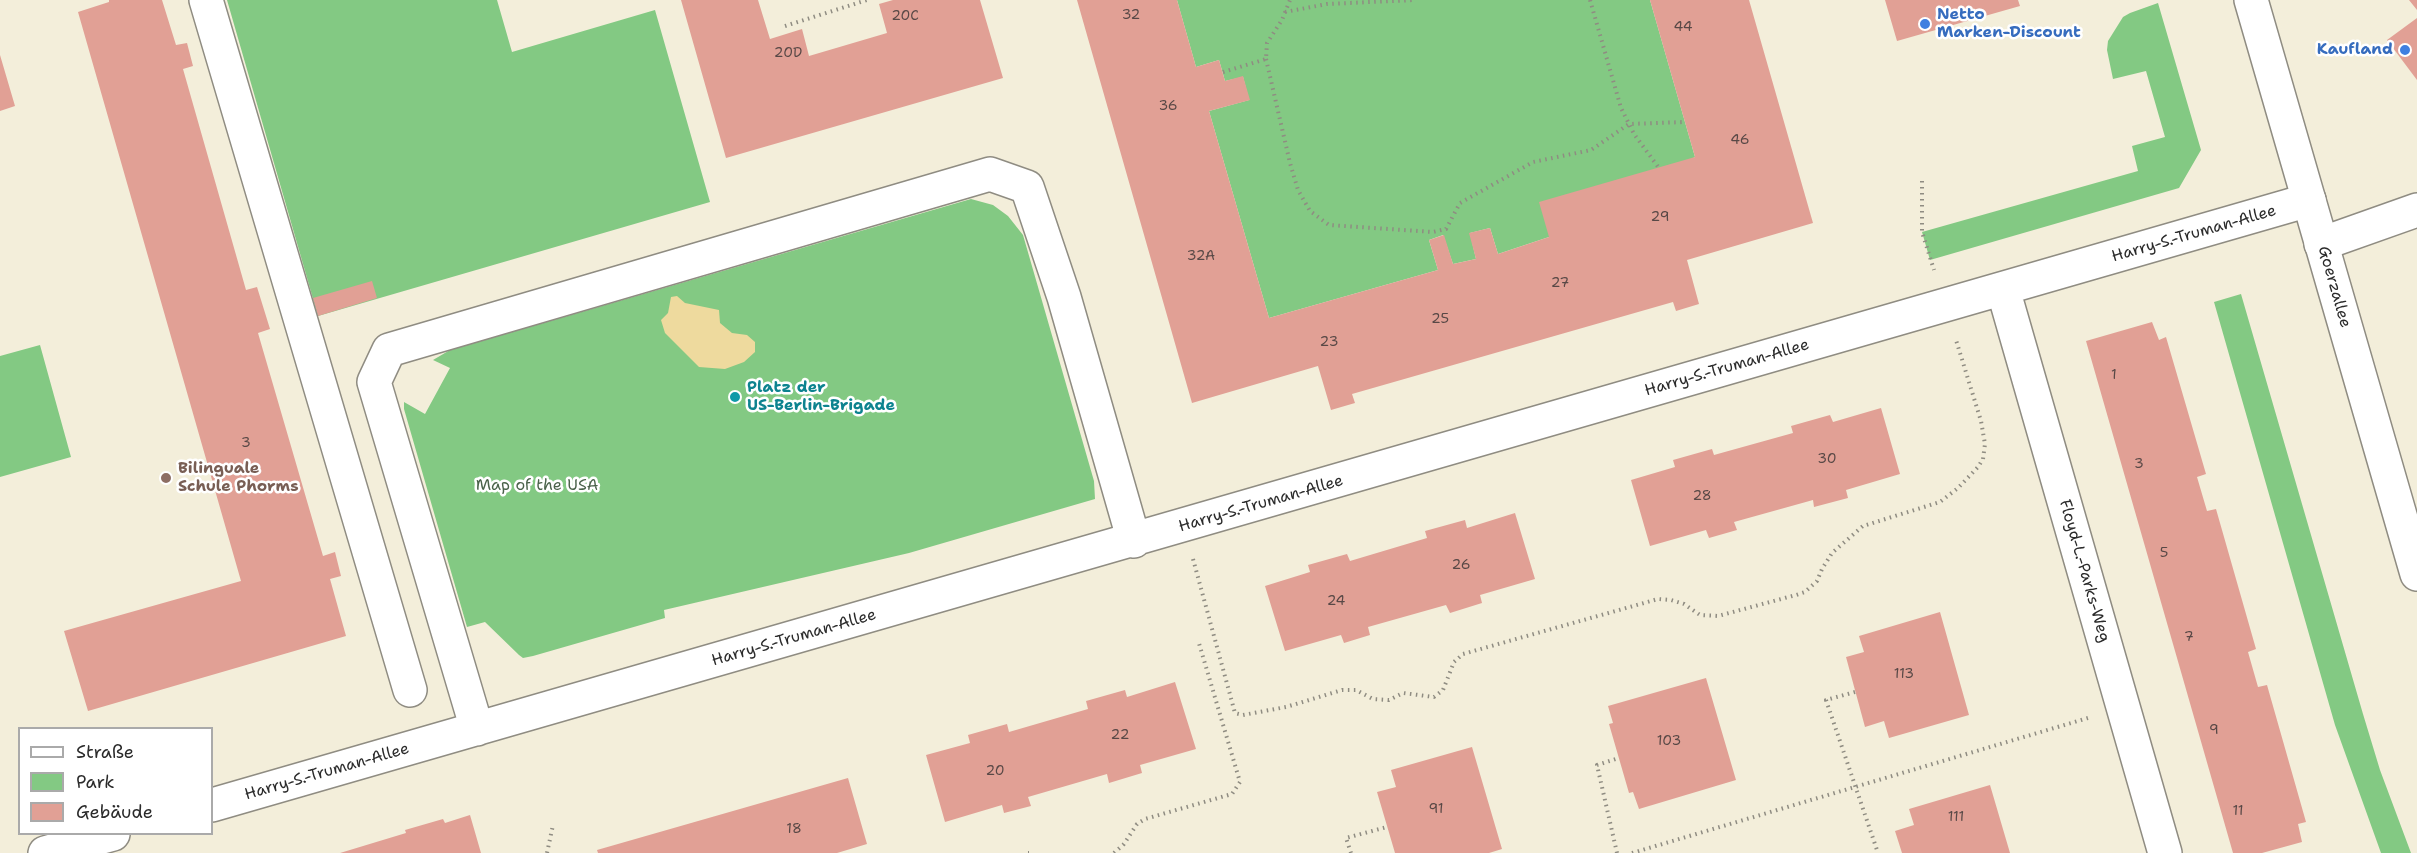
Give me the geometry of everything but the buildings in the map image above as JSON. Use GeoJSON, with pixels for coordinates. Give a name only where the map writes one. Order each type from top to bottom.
{"type":"FeatureCollection","features":[{"type":"Feature","properties":{"kind":"street"},"geometry":{"type":"LineString","coordinates":[[206,0],[410,690]]}},
{"type":"Feature","properties":{"kind":"street","name":"Goerzallee"},"geometry":{"type":"LineString","coordinates":[[2251,0],[2417,574]]}},
{"type":"Feature","properties":{"kind":"street"},"geometry":{"type":"LineString","coordinates":[[477,729],[375,382],[389,350],[990,174],[1026,187],[1064,297],[1134,541]]}},
{"type":"Feature","properties":{"kind":"street","name":"Harry-S.-Truman-Allee"},"geometry":{"type":"LineString","coordinates":[[213,805],[1134,541],[2309,200]]}},
{"type":"Feature","properties":{"kind":"street"},"geometry":{"type":"LineString","coordinates":[[2321,243],[2417,210]]}},
{"type":"Feature","properties":{"kind":"street","name":"Floyd-L.-Parks-Weg"},"geometry":{"type":"LineString","coordinates":[[2003,289],[2165,853]]}},
{"type":"Feature","properties":{"kind":"street"},"geometry":{"type":"LineString","coordinates":[[45,853],[109,835]]}},
{"type":"Feature","properties":{"kind":"path"},"geometry":{"type":"LineString","coordinates":[[785,26],[867,0]]}},
{"type":"Feature","properties":{"kind":"path"},"geometry":{"type":"LineString","coordinates":[[1290,0],[1267,43],[1266,59],[1298,190],[1311,211],[1329,225],[1433,232],[1446,229],[1460,203],[1533,162],[1592,150],[1629,124],[1685,122]]}},
{"type":"Feature","properties":{"kind":"path"},"geometry":{"type":"LineString","coordinates":[[1285,12],[1327,4],[1414,0]]}},
{"type":"Feature","properties":{"kind":"path"},"geometry":{"type":"LineString","coordinates":[[1590,0],[1610,75],[1629,124],[1659,168]]}},
{"type":"Feature","properties":{"kind":"path"},"geometry":{"type":"LineString","coordinates":[[1223,72],[1266,59]]}},
{"type":"Feature","properties":{"kind":"path"},"geometry":{"type":"LineString","coordinates":[[1185,526],[1235,713],[1243,715],[1287,707],[1341,690],[1356,690],[1373,699],[1389,700],[1404,693],[1434,697],[1443,690],[1454,662],[1463,654],[1658,599],[1684,604],[1700,615],[1718,616],[1805,592],[1817,581],[1832,553],[1863,526],[1940,502],[1958,488],[1978,467],[1985,444],[1981,422],[1922,232],[1922,181]]}},
{"type":"Feature","properties":{"kind":"path"},"geometry":{"type":"LineString","coordinates":[[1114,853],[1124,844],[1137,824],[1145,819],[1232,794],[1240,782],[1198,640]]}},
{"type":"Feature","properties":{"kind":"path"},"geometry":{"type":"LineString","coordinates":[[1856,692],[1826,700],[1878,853]]}},
{"type":"Feature","properties":{"kind":"path"},"geometry":{"type":"LineString","coordinates":[[1632,853],[2124,708]]}},
{"type":"Feature","properties":{"kind":"path"},"geometry":{"type":"LineString","coordinates":[[1617,853],[1597,765],[1619,758]]}},
{"type":"Feature","properties":{"kind":"path"},"geometry":{"type":"LineString","coordinates":[[547,853],[553,825]]}},
{"type":"Feature","properties":{"kind":"path"},"geometry":{"type":"LineString","coordinates":[[1351,853],[1346,838],[1387,827]]}},
{"type":"Feature","properties":{"kind":"green space"},"geometry":{"type":"Polygon","coordinates":[[[227,0],[497,0],[512,52],[655,10],[710,202],[318,316],[227,0]]]}},
{"type":"Feature","properties":{"kind":"green space"},"geometry":{"type":"Polygon","coordinates":[[[1177,0],[1650,0],[1695,157],[1549,237],[1498,254],[1490,228],[1470,233],[1476,259],[1453,264],[1443,235],[1429,240],[1438,270],[1269,318],[1209,111],[1249,100],[1243,77],[1225,81],[1219,60],[1196,67],[1177,0]]]}},
{"type":"Feature","properties":{"kind":"green space"},"geometry":{"type":"Polygon","coordinates":[[[2158,3],[2201,150],[2179,188],[1930,260],[1922,232],[2138,171],[2132,146],[2165,137],[2146,71],[2113,79],[2107,50],[2108,41],[2123,17],[2158,3]]]}},
{"type":"Feature","properties":{"kind":"green space","name":"Platz der US-Berlin-Brigade"},"geometry":{"type":"Polygon","coordinates":[[[971,199],[993,205],[1008,216],[1023,235],[1094,481],[1095,499],[909,553],[664,610],[665,618],[533,656],[523,658],[485,622],[467,627],[404,409],[404,402],[425,414],[450,368],[433,360],[450,350],[971,199]]]}},
{"type":"Feature","properties":{"kind":"green space"},"geometry":{"type":"Polygon","coordinates":[[[2241,294],[2380,770],[2411,853],[2381,853],[2335,725],[2214,302],[2241,294]]]}},
{"type":"Feature","properties":{"kind":"green space"},"geometry":{"type":"Polygon","coordinates":[[[40,345],[71,457],[0,477],[0,356],[40,345]]]}},
{"type":"Feature","properties":{"kind":"sand"},"geometry":{"type":"Polygon","coordinates":[[[677,296],[685,303],[719,310],[720,323],[732,333],[747,335],[755,342],[755,352],[744,362],[725,369],[699,367],[665,333],[661,320],[668,313],[671,297],[677,296]]]}},
{"type":"Feature","properties":{"kind":"place","name":"Netto Marken-Discount"},"geometry":{"type":"Point","coordinates":[1925,24]}},
{"type":"Feature","properties":{"kind":"place","name":"Kaufland"},"geometry":{"type":"Point","coordinates":[2405,50]}},
{"type":"Feature","properties":{"kind":"place","name":"Platz der US-Berlin-Brigade"},"geometry":{"type":"Point","coordinates":[735,397]}},
{"type":"Feature","properties":{"kind":"place","name":"Bilinguale Schule Phorms"},"geometry":{"type":"Point","coordinates":[166,478]}},
{"type":"Feature","properties":{"kind":"park label","name":"Map of the USA"},"geometry":{"type":"Point","coordinates":[537,486]}}]}
